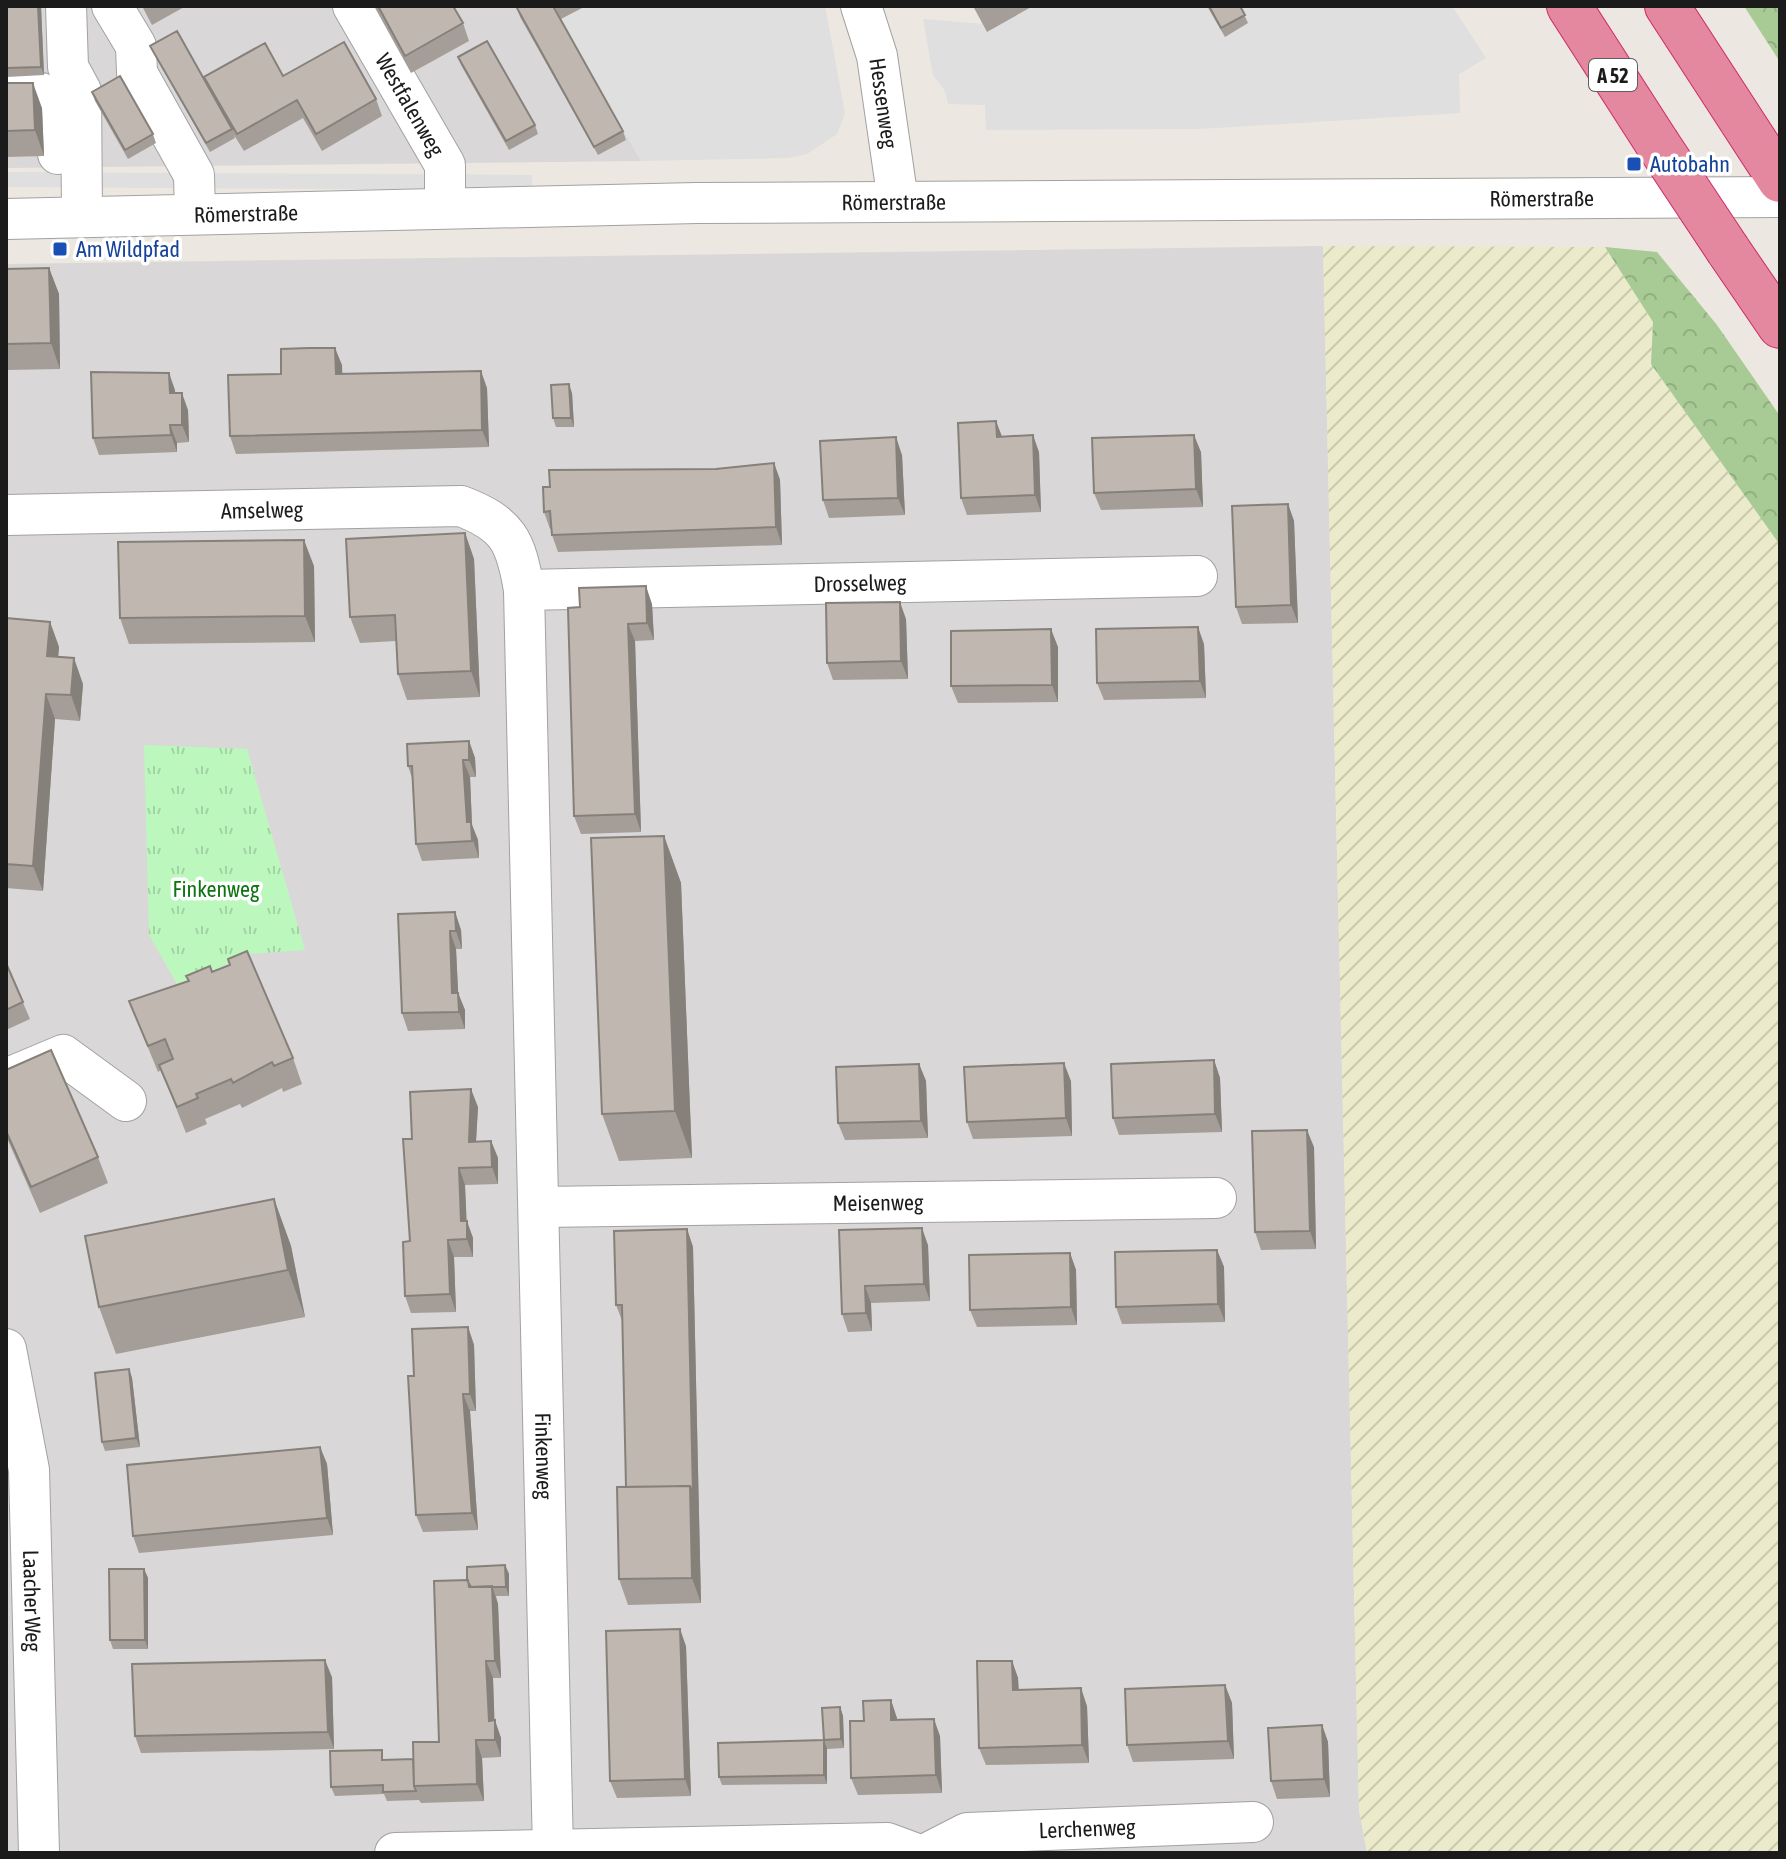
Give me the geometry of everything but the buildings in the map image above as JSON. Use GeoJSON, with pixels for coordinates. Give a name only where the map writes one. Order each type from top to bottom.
{"type":"FeatureCollection","features":[{"type":"Feature","properties":{"kind":"highway","name":"A 52"},"geometry":{"type":"LineString","coordinates":[[1569,6],[1780,326]]}},
{"type":"Feature","properties":{"kind":"highway"},"geometry":{"type":"LineString","coordinates":[[1667,6],[1780,180]]}},
{"type":"Feature","properties":{"kind":"street"},"geometry":{"type":"LineString","coordinates":[[66,6],[68,67],[81,91],[71,218]]}},
{"type":"Feature","properties":{"kind":"street"},"geometry":{"type":"LineString","coordinates":[[112,6],[136,46],[137,73],[194,175],[195,214]]}},
{"type":"Feature","properties":{"kind":"street","name":"Westfalenweg"},"geometry":{"type":"LineString","coordinates":[[353,6],[445,165],[445,208]]}},
{"type":"Feature","properties":{"kind":"street","name":"Hessenweg"},"geometry":{"type":"LineString","coordinates":[[861,6],[877,56],[898,201]]}},
{"type":"Feature","properties":{"kind":"street"},"geometry":{"type":"LineString","coordinates":[[6,92],[41,93],[57,104],[71,218]]}},
{"type":"Feature","properties":{"kind":"street","name":"Römerstraße"},"geometry":{"type":"LineString","coordinates":[[6,219],[898,201],[1780,197]]}},
{"type":"Feature","properties":{"kind":"street","name":"Amselweg"},"geometry":{"type":"LineString","coordinates":[[6,515],[461,506],[490,517],[508,537]]}},
{"type":"Feature","properties":{"kind":"street","name":"Finkenweg"},"geometry":{"type":"LineString","coordinates":[[508,537],[519,560],[524,590],[553,1851]]}},
{"type":"Feature","properties":{"kind":"street","name":"Drosselweg"},"geometry":{"type":"LineString","coordinates":[[524,590],[1197,576]]}},
{"type":"Feature","properties":{"kind":"street"},"geometry":{"type":"LineString","coordinates":[[6,1079],[63,1055],[126,1101]]}},
{"type":"Feature","properties":{"kind":"street","name":"Meisenweg"},"geometry":{"type":"LineString","coordinates":[[540,1207],[1216,1198]]}},
{"type":"Feature","properties":{"kind":"street","name":"Laacher Weg"},"geometry":{"type":"LineString","coordinates":[[6,1349],[29,1470],[39,1853]]}},
{"type":"Feature","properties":{"kind":"street","name":"Lerchenweg"},"geometry":{"type":"LineString","coordinates":[[928,1853],[967,1833],[1253,1822]]}},
{"type":"Feature","properties":{"kind":"street"},"geometry":{"type":"LineString","coordinates":[[395,1853],[887,1843],[914,1853]]}},
{"type":"Feature","properties":{"kind":"shaded area"},"geometry":{"type":"Polygon","coordinates":[[[6,6],[554,6],[641,161],[6,168],[6,6]]]}},
{"type":"Feature","properties":{"kind":"shaded area"},"geometry":{"type":"Polygon","coordinates":[[[586,6],[825,6],[845,113],[837,134],[807,154],[788,158],[641,161],[561,19],[586,6]]]}},
{"type":"Feature","properties":{"kind":"shaded area"},"geometry":{"type":"Polygon","coordinates":[[[1033,6],[1452,6],[1486,58],[1459,74],[1460,113],[1199,129],[986,130],[985,105],[948,104],[945,91],[933,75],[923,19],[983,24],[987,31],[1033,6]]]}},
{"type":"Feature","properties":{"kind":"shaded area"},"geometry":{"type":"Polygon","coordinates":[[[6,172],[532,175],[532,190],[6,187],[6,172]]]}},
{"type":"Feature","properties":{"kind":"shaded area"},"geometry":{"type":"Polygon","coordinates":[[[1323,246],[1359,1810],[1367,1853],[6,1853],[6,264],[1323,246]]]}},
{"type":"Feature","properties":{"kind":"green space"},"geometry":{"type":"Polygon","coordinates":[[[1744,6],[1780,6],[1780,62],[1744,6]]]}},
{"type":"Feature","properties":{"kind":"green space"},"geometry":{"type":"Polygon","coordinates":[[[1323,246],[1605,247],[1653,322],[1651,364],[1780,545],[1780,1853],[1367,1853],[1359,1810],[1323,246]]]}},
{"type":"Feature","properties":{"kind":"green space"},"geometry":{"type":"Polygon","coordinates":[[[1605,247],[1657,252],[1717,325],[1780,416],[1780,545],[1651,364],[1653,322],[1605,247]]]}},
{"type":"Feature","properties":{"kind":"green space","name":"Finkenweg"},"geometry":{"type":"Polygon","coordinates":[[[144,745],[247,749],[305,950],[250,954],[178,986],[149,935],[144,745]]]}},
{"type":"Feature","properties":{"kind":"place","name":"Autobahn"},"geometry":{"type":"Point","coordinates":[1634,164]}},
{"type":"Feature","properties":{"kind":"place","name":"Am Wildpfad"},"geometry":{"type":"Point","coordinates":[60,249]}}]}
